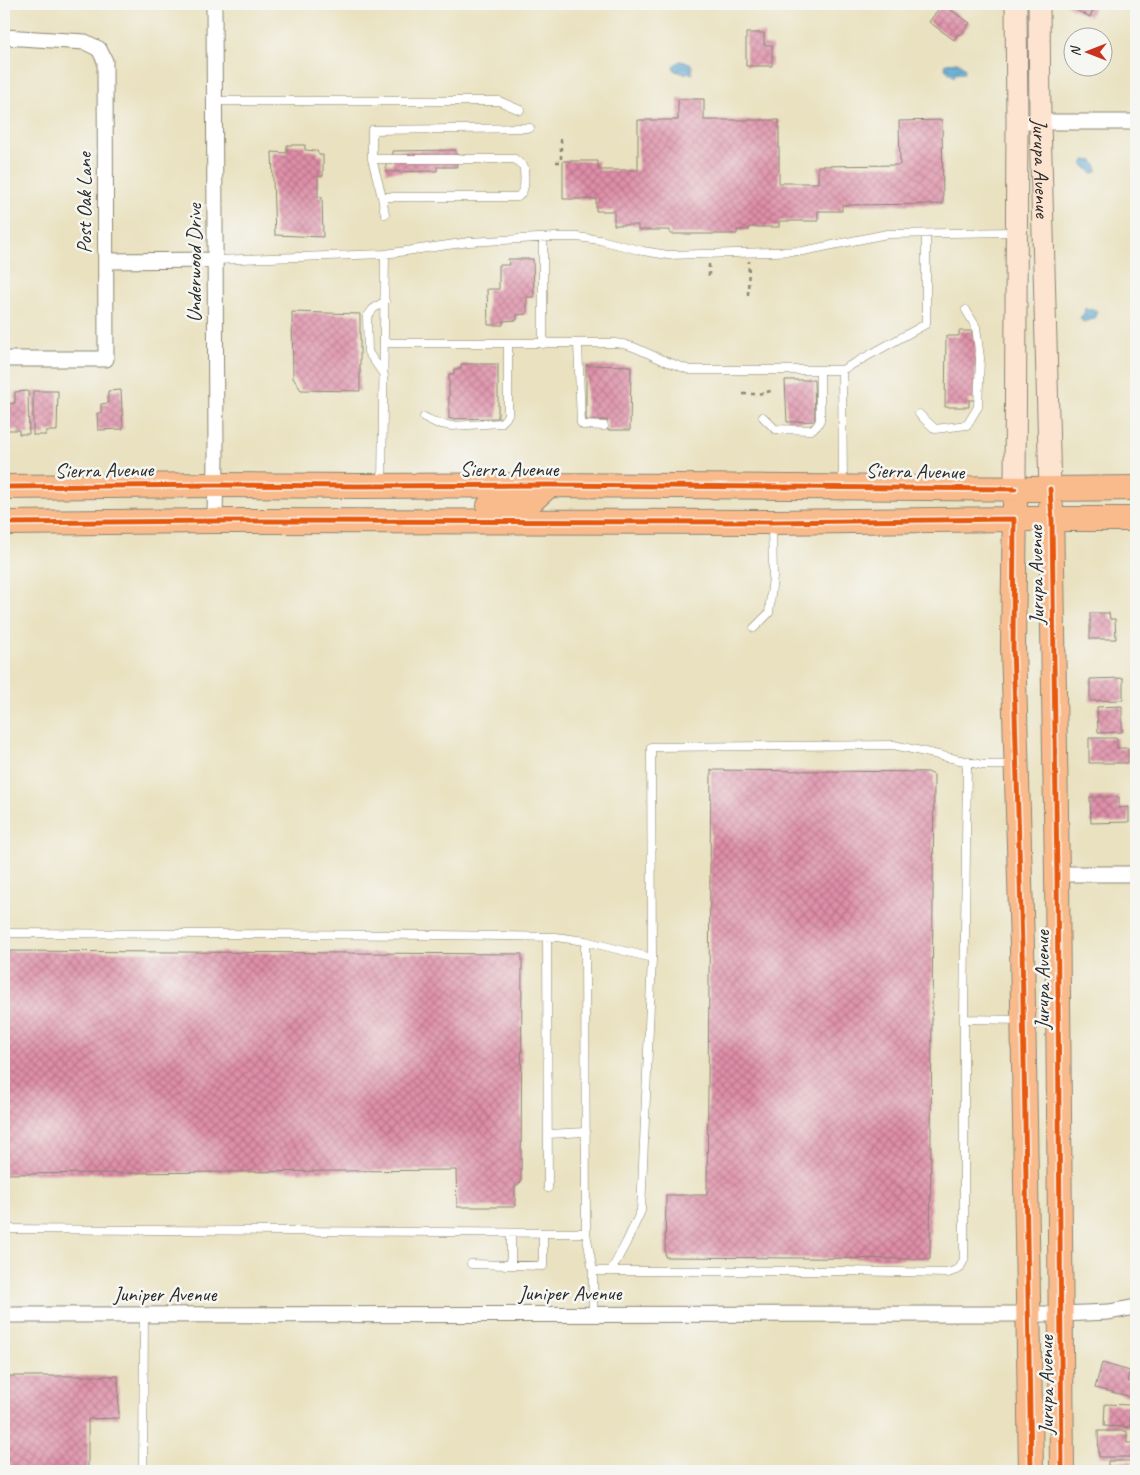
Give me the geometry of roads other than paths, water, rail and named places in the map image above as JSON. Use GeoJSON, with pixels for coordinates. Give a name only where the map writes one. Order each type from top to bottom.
{"type":"FeatureCollection","features":[{"type":"Feature","properties":{"kind":"main road","name":"Jurupa Avenue"},"geometry":{"type":"LineString","coordinates":[[1016,4],[1017,232],[1014,646],[1031,1471]]}},
{"type":"Feature","properties":{"kind":"main road","name":"Jurupa Avenue"},"geometry":{"type":"LineString","coordinates":[[1039,4],[1040,122],[1052,520],[1058,874],[1062,1471]]}},
{"type":"Feature","properties":{"kind":"main road","name":"Sierra Avenue"},"geometry":{"type":"LineString","coordinates":[[4,487],[548,485],[1015,489],[1136,488]]}},
{"type":"Feature","properties":{"kind":"main road"},"geometry":{"type":"LineString","coordinates":[[354,522],[394,509],[517,506],[530,502],[548,485]]}},
{"type":"Feature","properties":{"kind":"main road"},"geometry":{"type":"LineString","coordinates":[[4,523],[215,521],[772,522],[1136,519]]}},
{"type":"Feature","properties":{"kind":"street","name":"Underwood Drive"},"geometry":{"type":"LineString","coordinates":[[214,4],[215,521]]}},
{"type":"Feature","properties":{"kind":"street","name":"Post Oak Lane"},"geometry":{"type":"LineString","coordinates":[[4,37],[85,42],[99,49],[105,61],[106,261],[106,359],[4,359]]}},
{"type":"Feature","properties":{"kind":"street"},"geometry":{"type":"LineString","coordinates":[[1017,122],[1136,122]]}},
{"type":"Feature","properties":{"kind":"street"},"geometry":{"type":"LineString","coordinates":[[106,261],[215,260]]}},
{"type":"Feature","properties":{"kind":"street"},"geometry":{"type":"LineString","coordinates":[[1058,874],[1136,874]]}},
{"type":"Feature","properties":{"kind":"street","name":"Juniper Avenue"},"geometry":{"type":"LineString","coordinates":[[4,1315],[1061,1314],[1109,1312],[1136,1307]]}},
{"type":"Feature","properties":{"kind":"lane"},"geometry":{"type":"LineString","coordinates":[[215,101],[499,101],[520,110]]}},
{"type":"Feature","properties":{"kind":"lane"},"geometry":{"type":"LineString","coordinates":[[385,214],[372,158],[372,130],[530,128]]}},
{"type":"Feature","properties":{"kind":"lane"},"geometry":{"type":"LineString","coordinates":[[372,158],[515,160],[524,167],[523,193],[518,197],[382,197]]}},
{"type":"Feature","properties":{"kind":"lane"},"geometry":{"type":"LineString","coordinates":[[215,260],[386,254],[469,242],[577,237],[600,240],[668,255],[749,253],[803,251],[887,234],[1017,232]]}},
{"type":"Feature","properties":{"kind":"lane"},"geometry":{"type":"LineString","coordinates":[[384,342],[626,343],[671,364],[690,370],[842,370],[926,324],[926,234]]}},
{"type":"Feature","properties":{"kind":"lane"},"geometry":{"type":"LineString","coordinates":[[543,238],[543,344]]}},
{"type":"Feature","properties":{"kind":"lane"},"geometry":{"type":"LineString","coordinates":[[382,486],[386,254]]}},
{"type":"Feature","properties":{"kind":"lane"},"geometry":{"type":"LineString","coordinates":[[384,375],[368,352],[367,317],[385,301]]}},
{"type":"Feature","properties":{"kind":"lane"},"geometry":{"type":"LineString","coordinates":[[919,414],[935,428],[967,425],[978,407],[980,358],[976,327],[966,310]]}},
{"type":"Feature","properties":{"kind":"lane"},"geometry":{"type":"LineString","coordinates":[[424,417],[436,423],[452,426],[501,423],[508,414],[508,343]]}},
{"type":"Feature","properties":{"kind":"lane"},"geometry":{"type":"LineString","coordinates":[[578,343],[582,422],[583,425],[604,426]]}},
{"type":"Feature","properties":{"kind":"lane"},"geometry":{"type":"LineString","coordinates":[[764,417],[775,429],[811,430],[817,426],[820,420],[820,370]]}},
{"type":"Feature","properties":{"kind":"lane"},"geometry":{"type":"LineString","coordinates":[[842,370],[843,487]]}},
{"type":"Feature","properties":{"kind":"lane"},"geometry":{"type":"LineString","coordinates":[[754,628],[769,613],[773,577],[772,522]]}},
{"type":"Feature","properties":{"kind":"lane"},"geometry":{"type":"LineString","coordinates":[[611,1271],[640,1211],[652,958],[650,747],[894,745],[982,765],[1016,765]]}},
{"type":"Feature","properties":{"kind":"lane"},"geometry":{"type":"LineString","coordinates":[[593,1271],[948,1273],[959,1270],[964,1260],[967,761]]}},
{"type":"Feature","properties":{"kind":"lane"},"geometry":{"type":"LineString","coordinates":[[4,934],[547,937],[585,941],[652,958]]}},
{"type":"Feature","properties":{"kind":"lane"},"geometry":{"type":"LineString","coordinates":[[547,937],[548,1188]]}},
{"type":"Feature","properties":{"kind":"lane"},"geometry":{"type":"LineString","coordinates":[[585,941],[586,1233],[593,1271],[593,1315]]}},
{"type":"Feature","properties":{"kind":"lane"},"geometry":{"type":"LineString","coordinates":[[964,1019],[1023,1020]]}},
{"type":"Feature","properties":{"kind":"lane"},"geometry":{"type":"LineString","coordinates":[[548,1134],[586,1132]]}},
{"type":"Feature","properties":{"kind":"lane"},"geometry":{"type":"LineString","coordinates":[[4,1229],[586,1233]]}},
{"type":"Feature","properties":{"kind":"lane"},"geometry":{"type":"LineString","coordinates":[[511,1233],[511,1265]]}},
{"type":"Feature","properties":{"kind":"lane"},"geometry":{"type":"LineString","coordinates":[[471,1264],[543,1266],[543,1233]]}},
{"type":"Feature","properties":{"kind":"lane"},"geometry":{"type":"LineString","coordinates":[[143,1471],[144,1315]]}},
{"type":"Feature","properties":{"kind":"water"},"geometry":{"type":"Polygon","coordinates":[[[680,61],[690,63],[692,74],[675,71],[673,66],[680,61]]]}},
{"type":"Feature","properties":{"kind":"water"},"geometry":{"type":"Polygon","coordinates":[[[958,62],[965,68],[964,73],[955,74],[954,77],[945,69],[946,63],[958,62]]]}},
{"type":"Feature","properties":{"kind":"water"},"geometry":{"type":"Polygon","coordinates":[[[1085,160],[1093,161],[1097,171],[1092,174],[1082,164],[1085,160]]]}},
{"type":"Feature","properties":{"kind":"water"},"geometry":{"type":"Polygon","coordinates":[[[1085,308],[1097,311],[1094,319],[1083,322],[1080,318],[1085,308]]]}}]}
